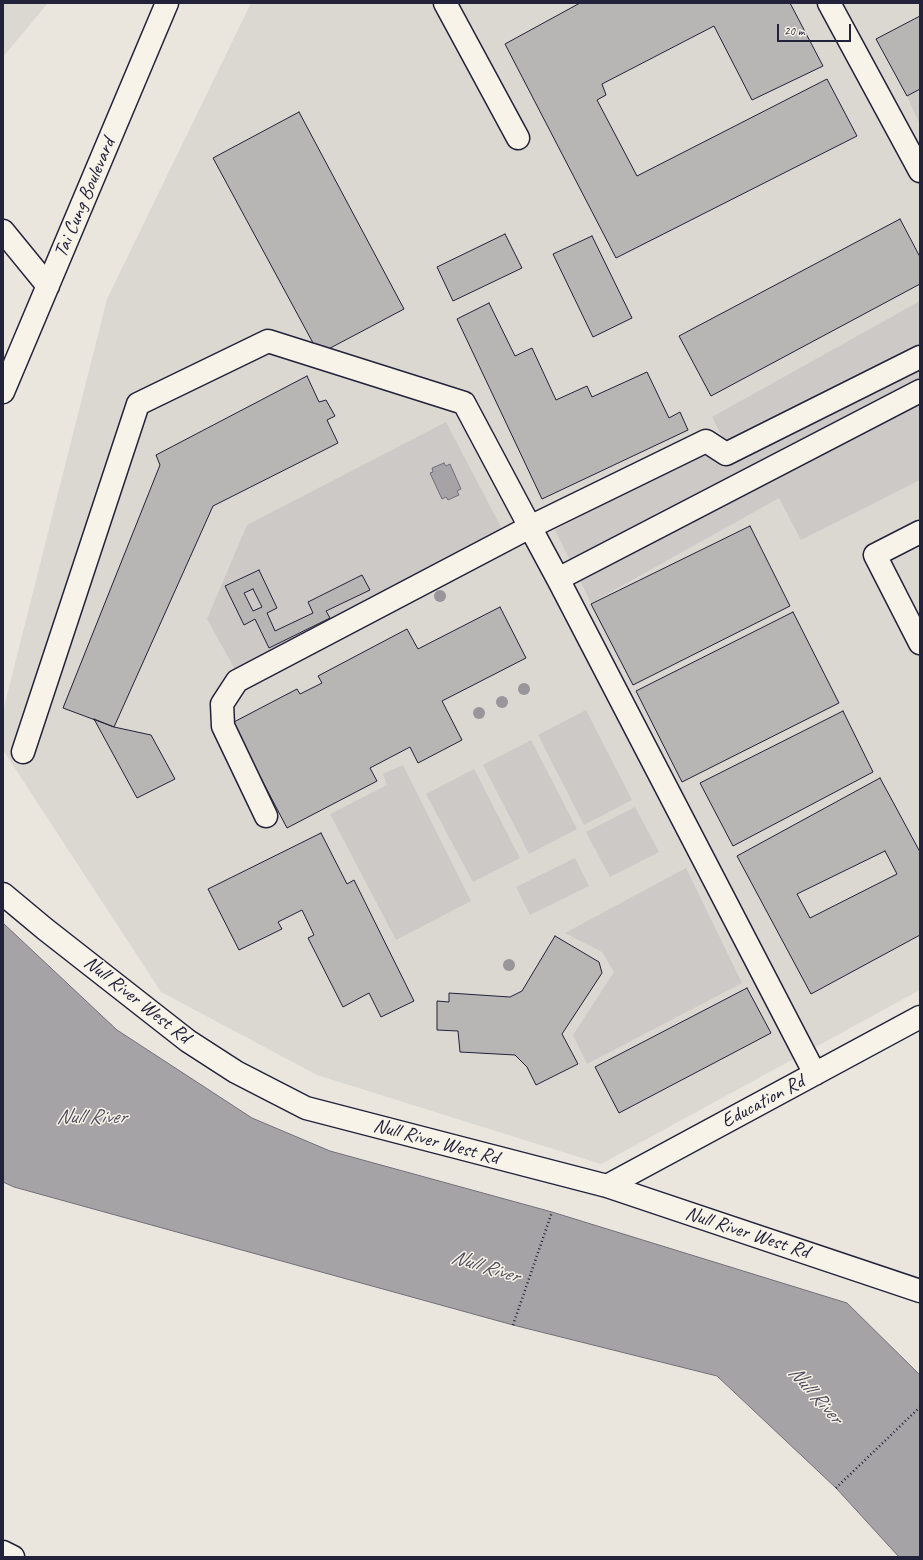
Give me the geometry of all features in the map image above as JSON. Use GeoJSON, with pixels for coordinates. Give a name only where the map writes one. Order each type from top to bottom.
{"type":"FeatureCollection","features":[{"type":"Feature","properties":{"kind":"street","name":"Tai Cung Boulevard"},"geometry":{"type":"LineString","coordinates":[[3,392],[167,3]]}},
{"type":"Feature","properties":{"kind":"street"},"geometry":{"type":"LineString","coordinates":[[445,3],[518,138]]}},
{"type":"Feature","properties":{"kind":"street"},"geometry":{"type":"LineString","coordinates":[[829,3],[920,171]]}},
{"type":"Feature","properties":{"kind":"street"},"geometry":{"type":"LineString","coordinates":[[3,231],[48,286]]}},
{"type":"Feature","properties":{"kind":"street"},"geometry":{"type":"LineString","coordinates":[[23,752],[138,404],[268,341],[464,403],[558,579],[815,1074]]}},
{"type":"Feature","properties":{"kind":"street"},"geometry":{"type":"LineString","coordinates":[[266,816],[223,726],[222,704],[237,681],[530,527],[706,441],[726,454],[920,357]]}},
{"type":"Feature","properties":{"kind":"street"},"geometry":{"type":"LineString","coordinates":[[558,579],[920,391]]}},
{"type":"Feature","properties":{"kind":"street"},"geometry":{"type":"LineString","coordinates":[[920,532],[875,555],[914,615],[920,643]]}},
{"type":"Feature","properties":{"kind":"street","name":"Null River West Rd"},"geometry":{"type":"LineString","coordinates":[[3,894],[45,929],[188,1040],[236,1072],[306,1108],[607,1186],[920,1291]]}},
{"type":"Feature","properties":{"kind":"street","name":"Education Rd"},"geometry":{"type":"LineString","coordinates":[[607,1186],[920,1017]]}},
{"type":"Feature","properties":{"kind":"street"},"geometry":{"type":"LineString","coordinates":[[3,1552],[12,1557]]}},
{"type":"Feature","properties":{"kind":"path"},"geometry":{"type":"LineString","coordinates":[[513,1325],[552,1212]]}},
{"type":"Feature","properties":{"kind":"path"},"geometry":{"type":"LineString","coordinates":[[836,1488],[920,1407]]}},
{"type":"Feature","properties":{"kind":"shaded area"},"geometry":{"type":"Polygon","coordinates":[[[3,3],[48,3],[3,57],[3,3]]]}},
{"type":"Feature","properties":{"kind":"shaded area"},"geometry":{"type":"Polygon","coordinates":[[[251,3],[920,3],[920,990],[601,1164],[317,1075],[161,992],[3,750],[3,711],[107,299],[251,3]]]}},
{"type":"Feature","properties":{"kind":"shaded area"},"geometry":{"type":"Polygon","coordinates":[[[920,89],[920,125],[907,96],[920,89]]]}},
{"type":"Feature","properties":{"kind":"shaded area"},"geometry":{"type":"Polygon","coordinates":[[[920,301],[920,480],[801,540],[779,498],[591,603],[555,530],[724,441],[712,417],[920,301]]]}},
{"type":"Feature","properties":{"kind":"shaded area"},"geometry":{"type":"Polygon","coordinates":[[[446,422],[503,531],[236,671],[207,619],[247,525],[446,422]]]}},
{"type":"Feature","properties":{"kind":"shaded area"},"geometry":{"type":"Polygon","coordinates":[[[586,710],[632,800],[584,825],[538,735],[586,710]]]}},
{"type":"Feature","properties":{"kind":"shaded area"},"geometry":{"type":"Polygon","coordinates":[[[531,740],[577,829],[529,854],[483,765],[531,740]]]}},
{"type":"Feature","properties":{"kind":"shaded area"},"geometry":{"type":"Polygon","coordinates":[[[403,765],[471,901],[396,940],[330,814],[387,785],[383,774],[403,765]]]}},
{"type":"Feature","properties":{"kind":"shaded area"},"geometry":{"type":"Polygon","coordinates":[[[474,769],[520,858],[473,882],[426,794],[474,769]]]}},
{"type":"Feature","properties":{"kind":"shaded area"},"geometry":{"type":"Polygon","coordinates":[[[635,807],[659,852],[610,877],[586,832],[635,807]]]}},
{"type":"Feature","properties":{"kind":"shaded area"},"geometry":{"type":"Polygon","coordinates":[[[575,858],[589,886],[530,915],[516,887],[575,858]]]}},
{"type":"Feature","properties":{"kind":"shaded area"},"geometry":{"type":"Polygon","coordinates":[[[686,868],[742,983],[587,1064],[573,1035],[614,972],[602,952],[565,933],[686,868]]]}},
{"type":"Feature","properties":{"kind":"water"},"geometry":{"type":"Polygon","coordinates":[[[444,463],[446,466],[450,464],[461,489],[457,491],[459,495],[448,500],[446,497],[442,499],[430,473],[433,472],[432,468],[444,463]]]}},
{"type":"Feature","properties":{"kind":"water","name":"Null River"},"geometry":{"type":"Polygon","coordinates":[[[3,923],[117,1030],[252,1118],[330,1151],[552,1212],[847,1303],[920,1375],[920,1557],[899,1557],[836,1488],[717,1376],[513,1325],[14,1187],[3,1182],[3,923]]]}},
{"type":"Feature","properties":{"kind":"building"},"geometry":{"type":"Polygon","coordinates":[[[580,3],[790,3],[823,66],[752,100],[714,26],[602,84],[606,95],[597,100],[637,176],[827,79],[857,136],[616,258],[505,44],[580,3]]]}},
{"type":"Feature","properties":{"kind":"building"},"geometry":{"type":"Polygon","coordinates":[[[920,16],[920,89],[907,96],[876,39],[920,16]]]}},
{"type":"Feature","properties":{"kind":"building"},"geometry":{"type":"Polygon","coordinates":[[[299,112],[404,309],[319,354],[213,158],[299,112]]]}},
{"type":"Feature","properties":{"kind":"building"},"geometry":{"type":"Polygon","coordinates":[[[900,219],[920,257],[920,284],[711,396],[679,336],[900,219]]]}},
{"type":"Feature","properties":{"kind":"building"},"geometry":{"type":"Polygon","coordinates":[[[505,234],[522,268],[453,301],[437,267],[505,234]]]}},
{"type":"Feature","properties":{"kind":"building"},"geometry":{"type":"Polygon","coordinates":[[[592,236],[632,318],[593,337],[553,254],[592,236]]]}},
{"type":"Feature","properties":{"kind":"building"},"geometry":{"type":"Polygon","coordinates":[[[489,303],[515,356],[532,348],[556,400],[587,386],[592,397],[647,372],[669,418],[680,412],[688,430],[542,499],[457,319],[489,303]]]}},
{"type":"Feature","properties":{"kind":"building"},"geometry":{"type":"Polygon","coordinates":[[[307,376],[319,402],[326,400],[335,416],[327,420],[338,443],[213,506],[114,727],[63,708],[160,465],[156,455],[307,376]]]}},
{"type":"Feature","properties":{"kind":"building"},"geometry":{"type":"Polygon","coordinates":[[[750,526],[790,606],[633,685],[591,604],[750,526]]]}},
{"type":"Feature","properties":{"kind":"building"},"geometry":{"type":"Polygon","coordinates":[[[259,570],[277,608],[267,613],[275,631],[313,613],[308,602],[362,575],[370,590],[326,611],[330,618],[269,648],[255,619],[244,625],[225,586],[259,570]],[[253,589],[244,593],[253,611],[262,607],[253,589]]]}},
{"type":"Feature","properties":{"kind":"building"},"geometry":{"type":"Polygon","coordinates":[[[500,607],[526,658],[442,701],[462,740],[418,763],[410,747],[370,768],[377,781],[287,828],[232,723],[297,689],[300,694],[322,683],[318,676],[407,629],[418,649],[500,607]]]}},
{"type":"Feature","properties":{"kind":"building"},"geometry":{"type":"Polygon","coordinates":[[[793,612],[839,703],[682,782],[636,691],[793,612]]]}},
{"type":"Feature","properties":{"kind":"building"},"geometry":{"type":"Polygon","coordinates":[[[843,711],[873,772],[733,846],[700,783],[843,711]]]}},
{"type":"Feature","properties":{"kind":"building"},"geometry":{"type":"Polygon","coordinates":[[[94,719],[114,727],[151,735],[175,779],[137,798],[94,719]]]}},
{"type":"Feature","properties":{"kind":"building"},"geometry":{"type":"Polygon","coordinates":[[[880,778],[920,852],[920,935],[811,994],[737,856],[880,778]],[[885,851],[797,894],[810,918],[897,874],[885,851]]]}},
{"type":"Feature","properties":{"kind":"building"},"geometry":{"type":"Polygon","coordinates":[[[321,833],[347,884],[354,880],[414,1001],[381,1017],[369,993],[343,1007],[308,938],[314,935],[302,910],[278,922],[282,929],[239,950],[208,889],[321,833]]]}},
{"type":"Feature","properties":{"kind":"building"},"geometry":{"type":"Polygon","coordinates":[[[555,936],[599,962],[602,973],[562,1034],[578,1064],[536,1085],[527,1067],[515,1055],[460,1052],[458,1031],[437,1030],[437,1001],[449,1002],[449,993],[510,997],[522,991],[555,936]]]}},
{"type":"Feature","properties":{"kind":"building"},"geometry":{"type":"Polygon","coordinates":[[[747,988],[771,1033],[619,1113],[595,1067],[747,988]]]}}]}
